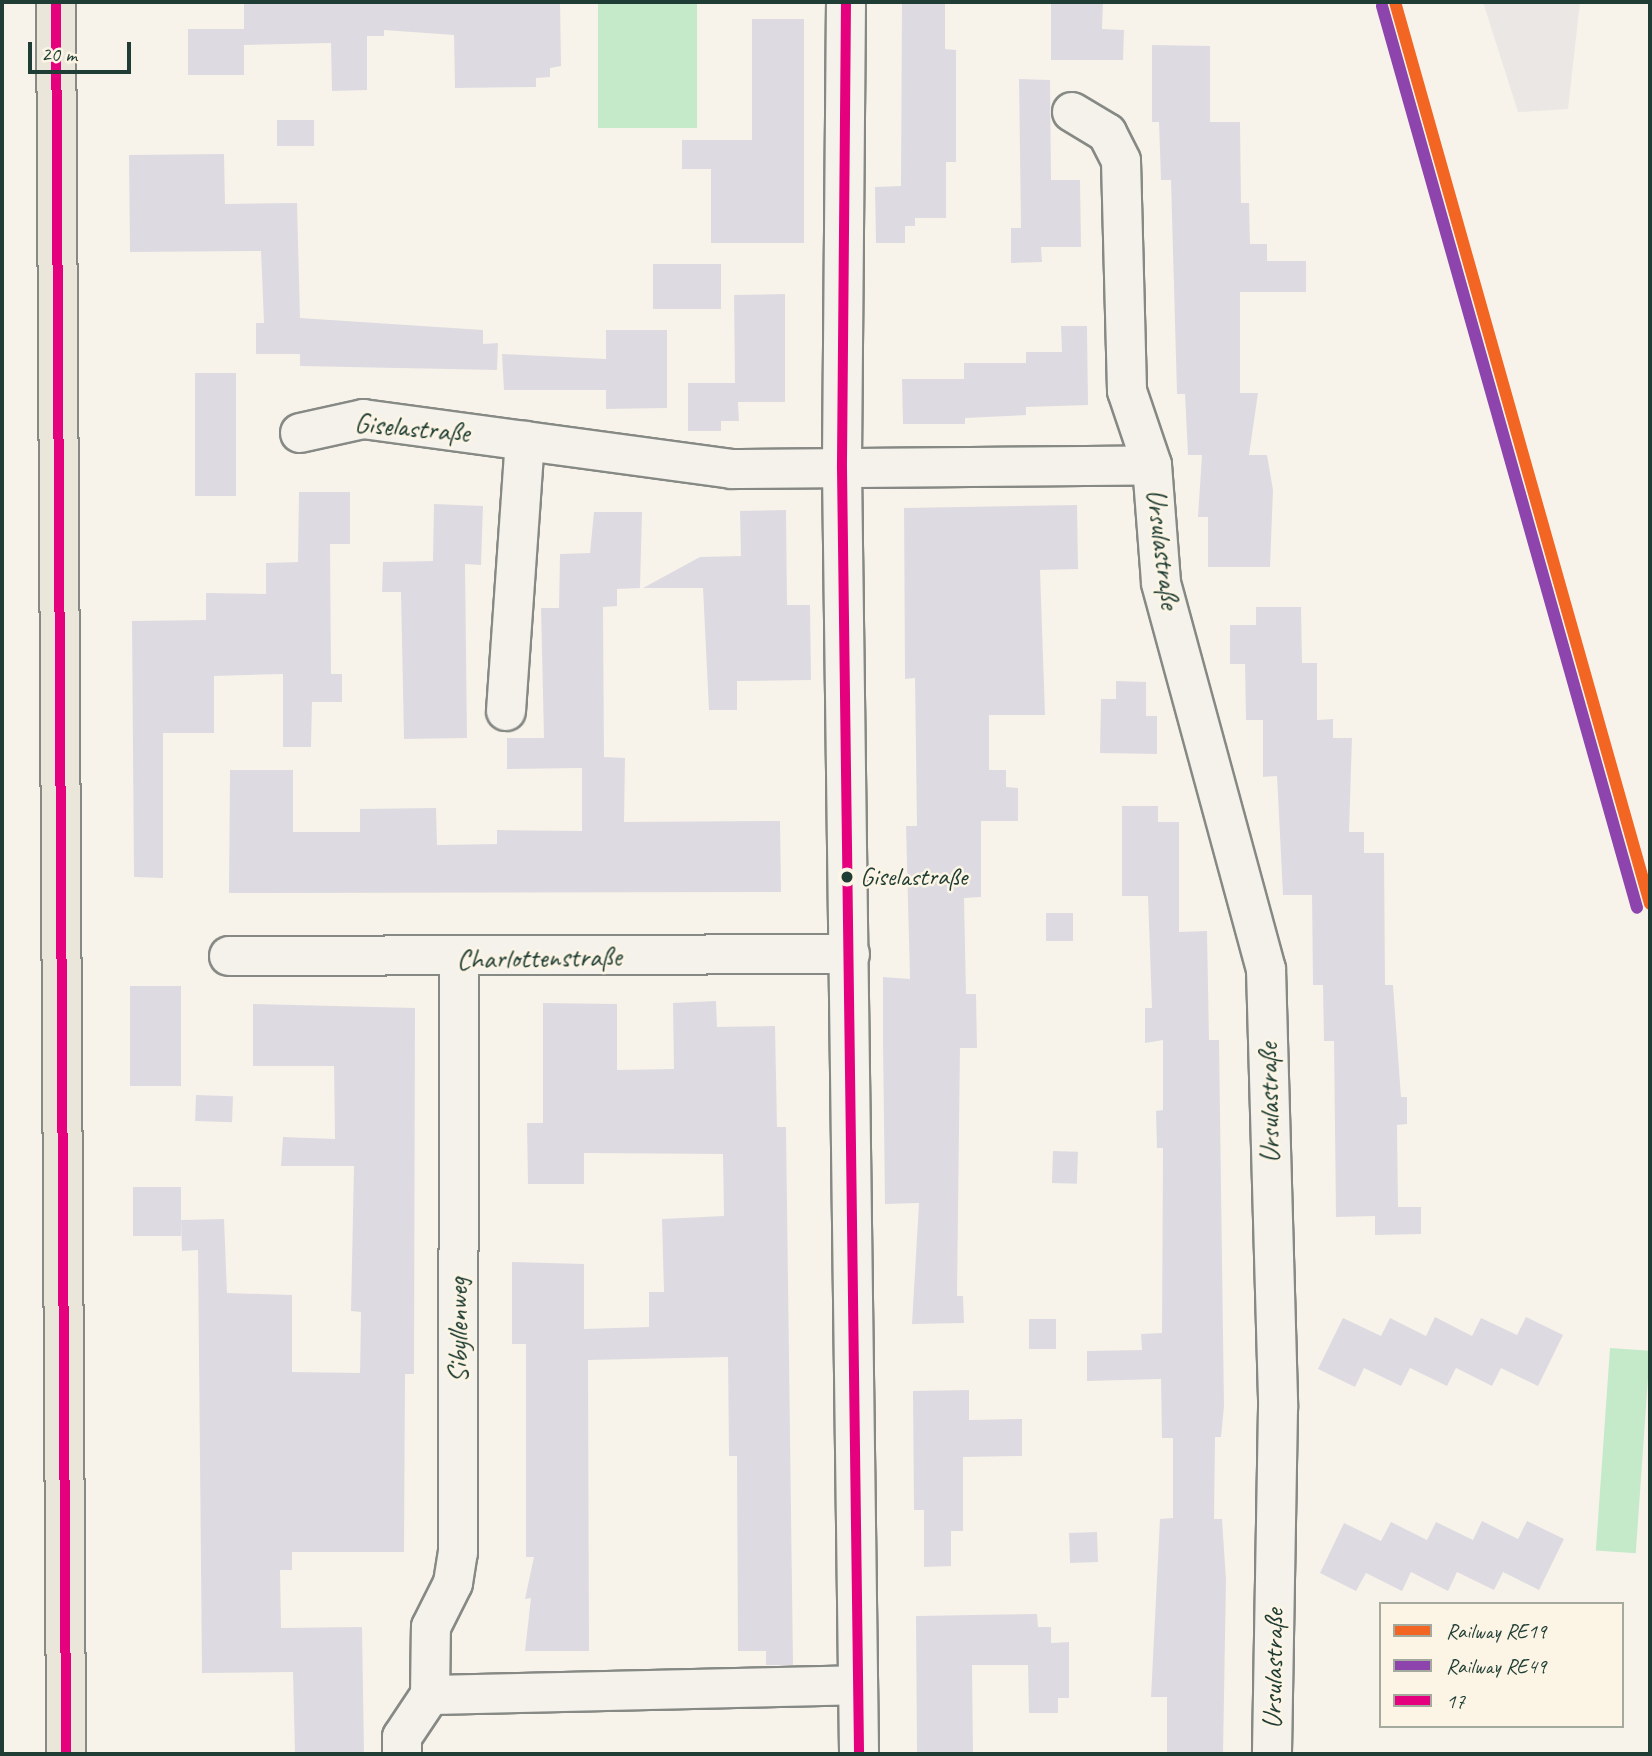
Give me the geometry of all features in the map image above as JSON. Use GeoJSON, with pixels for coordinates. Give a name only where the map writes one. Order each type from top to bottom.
{"type":"FeatureCollection","features":[{"type":"Feature","properties":{"kind":"main road"},"geometry":{"type":"LineString","coordinates":[[56,2],[66,1754]]}},
{"type":"Feature","properties":{"kind":"street"},"geometry":{"type":"LineString","coordinates":[[846,2],[842,469],[859,1754]]}},
{"type":"Feature","properties":{"kind":"street","name":"Ursulastraße"},"geometry":{"type":"LineString","coordinates":[[1072,112],[1107,133],[1121,161],[1127,391],[1152,465],[1161,583],[1266,969],[1278,1408],[1272,1754]]}},
{"type":"Feature","properties":{"kind":"street","name":"Giselastraße"},"geometry":{"type":"LineString","coordinates":[[300,433],[363,419],[730,469],[842,469]]}},
{"type":"Feature","properties":{"kind":"street"},"geometry":{"type":"LineString","coordinates":[[506,711],[525,441]]}},
{"type":"Feature","properties":{"kind":"street","name":"Ursulastraße"},"geometry":{"type":"LineString","coordinates":[[842,469],[1152,465]]}},
{"type":"Feature","properties":{"kind":"street","name":"Charlottenstraße"},"geometry":{"type":"LineString","coordinates":[[229,956],[459,959],[850,954]]}},
{"type":"Feature","properties":{"kind":"street","name":"Sibyllenweg"},"geometry":{"type":"LineString","coordinates":[[430,1695],[431,1627],[453,1584],[458,1553],[459,959]]}},
{"type":"Feature","properties":{"kind":"street"},"geometry":{"type":"LineString","coordinates":[[402,1754],[402,1737],[430,1695],[859,1685]]}},
{"type":"Feature","properties":{"kind":"shaded area"},"geometry":{"type":"Polygon","coordinates":[[[1483,2],[1580,2],[1568,109],[1518,112],[1483,2]]]}},
{"type":"Feature","properties":{"kind":"green space"},"geometry":{"type":"Polygon","coordinates":[[[598,2],[697,2],[697,128],[598,128],[598,2]]]}},
{"type":"Feature","properties":{"kind":"green space"},"geometry":{"type":"Polygon","coordinates":[[[1610,1348],[1650,1351],[1636,1553],[1596,1551],[1610,1348]]]}},
{"type":"Feature","properties":{"kind":"building"},"geometry":{"type":"Polygon","coordinates":[[[244,2],[560,2],[561,66],[550,68],[550,77],[536,78],[536,87],[455,88],[454,35],[384,30],[384,36],[367,36],[367,90],[332,91],[331,43],[244,45],[244,2]]]}},
{"type":"Feature","properties":{"kind":"building"},"geometry":{"type":"Polygon","coordinates":[[[902,2],[945,2],[945,49],[956,50],[956,162],[946,162],[946,218],[915,218],[915,226],[905,226],[905,243],[876,243],[875,187],[901,186],[902,2]]]}},
{"type":"Feature","properties":{"kind":"building"},"geometry":{"type":"Polygon","coordinates":[[[1051,2],[1103,2],[1102,29],[1124,30],[1123,60],[1051,60],[1051,2]]]}},
{"type":"Feature","properties":{"kind":"building"},"geometry":{"type":"Polygon","coordinates":[[[752,19],[804,19],[804,243],[711,243],[711,169],[682,169],[682,140],[752,140],[752,19]]]}},
{"type":"Feature","properties":{"kind":"building"},"geometry":{"type":"Polygon","coordinates":[[[188,29],[244,29],[244,75],[188,75],[188,29]]]}},
{"type":"Feature","properties":{"kind":"building"},"geometry":{"type":"Polygon","coordinates":[[[1152,45],[1210,46],[1210,122],[1240,122],[1241,203],[1249,203],[1250,244],[1267,244],[1267,261],[1306,261],[1306,292],[1240,292],[1240,393],[1258,393],[1249,455],[1267,455],[1273,490],[1270,567],[1208,567],[1208,517],[1198,517],[1202,455],[1188,455],[1185,394],[1177,394],[1171,180],[1161,180],[1159,122],[1152,122],[1152,45]]]}},
{"type":"Feature","properties":{"kind":"building"},"geometry":{"type":"Polygon","coordinates":[[[1019,79],[1050,80],[1051,180],[1080,180],[1081,247],[1041,247],[1042,262],[1011,263],[1011,228],[1021,228],[1019,79]]]}},
{"type":"Feature","properties":{"kind":"building"},"geometry":{"type":"Polygon","coordinates":[[[277,120],[314,120],[314,146],[277,146],[277,120]]]}},
{"type":"Feature","properties":{"kind":"building"},"geometry":{"type":"Polygon","coordinates":[[[224,154],[225,204],[297,203],[300,318],[483,330],[483,344],[498,343],[497,370],[300,366],[300,354],[256,354],[256,323],[264,323],[261,251],[130,252],[129,155],[224,154]]]}},
{"type":"Feature","properties":{"kind":"building"},"geometry":{"type":"Polygon","coordinates":[[[653,264],[721,264],[721,309],[653,309],[653,264]]]}},
{"type":"Feature","properties":{"kind":"building"},"geometry":{"type":"Polygon","coordinates":[[[785,294],[785,402],[738,402],[739,421],[721,421],[721,431],[688,431],[688,383],[735,383],[734,295],[785,294]]]}},
{"type":"Feature","properties":{"kind":"building"},"geometry":{"type":"Polygon","coordinates":[[[1061,326],[1087,326],[1088,405],[1026,407],[1026,415],[965,418],[965,424],[903,424],[902,379],[964,379],[964,363],[1026,363],[1026,352],[1062,352],[1061,326]]]}},
{"type":"Feature","properties":{"kind":"building"},"geometry":{"type":"Polygon","coordinates":[[[606,330],[667,330],[667,408],[606,409],[606,390],[504,390],[502,354],[606,359],[606,330]]]}},
{"type":"Feature","properties":{"kind":"building"},"geometry":{"type":"Polygon","coordinates":[[[195,373],[236,373],[236,496],[195,496],[195,373]]]}},
{"type":"Feature","properties":{"kind":"building"},"geometry":{"type":"Polygon","coordinates":[[[299,492],[350,492],[350,544],[330,544],[331,674],[342,674],[342,702],[312,702],[311,747],[283,747],[283,674],[214,676],[214,733],[163,733],[163,878],[134,877],[132,621],[206,620],[206,593],[266,594],[266,563],[298,562],[299,492]]]}},
{"type":"Feature","properties":{"kind":"building"},"geometry":{"type":"Polygon","coordinates":[[[434,504],[483,506],[481,565],[465,564],[467,738],[404,739],[401,592],[382,592],[383,562],[433,561],[434,504]]]}},
{"type":"Feature","properties":{"kind":"building"},"geometry":{"type":"Polygon","coordinates":[[[1077,505],[1078,569],[1040,570],[1045,715],[989,715],[989,770],[1006,770],[1006,787],[1018,788],[1018,821],[981,821],[981,897],[964,898],[966,994],[976,994],[977,1048],[960,1048],[957,1296],[963,1296],[964,1323],[912,1324],[919,1203],[885,1204],[883,1042],[883,977],[910,979],[906,826],[917,826],[915,678],[905,679],[904,508],[1077,505]]]}},
{"type":"Feature","properties":{"kind":"building"},"geometry":{"type":"Polygon","coordinates":[[[786,510],[787,605],[810,605],[811,680],[737,681],[737,710],[709,710],[703,588],[643,588],[700,557],[741,556],[740,511],[786,510]]]}},
{"type":"Feature","properties":{"kind":"building"},"geometry":{"type":"Polygon","coordinates":[[[594,512],[642,512],[640,588],[617,589],[617,606],[603,607],[604,757],[625,758],[624,822],[780,821],[781,892],[229,893],[230,770],[293,770],[293,832],[360,832],[360,809],[436,808],[437,845],[497,844],[497,830],[582,831],[582,768],[507,769],[507,738],[544,738],[541,608],[559,608],[560,554],[590,553],[594,512]]]}},
{"type":"Feature","properties":{"kind":"building"},"geometry":{"type":"Polygon","coordinates":[[[1256,607],[1301,607],[1302,663],[1317,663],[1317,720],[1333,719],[1333,738],[1352,738],[1349,832],[1364,832],[1364,853],[1384,853],[1385,985],[1393,985],[1401,1097],[1407,1097],[1407,1124],[1397,1125],[1398,1207],[1421,1207],[1421,1234],[1375,1235],[1375,1216],[1336,1217],[1334,1041],[1324,1041],[1323,985],[1313,985],[1312,895],[1283,895],[1277,776],[1263,777],[1263,720],[1246,720],[1245,664],[1230,664],[1230,625],[1256,625],[1256,607]]]}},
{"type":"Feature","properties":{"kind":"building"},"geometry":{"type":"Polygon","coordinates":[[[1116,681],[1146,682],[1146,716],[1157,716],[1157,754],[1100,753],[1101,699],[1116,699],[1116,681]]]}},
{"type":"Feature","properties":{"kind":"building"},"geometry":{"type":"Polygon","coordinates":[[[1122,806],[1158,806],[1158,822],[1179,822],[1179,932],[1207,931],[1209,1040],[1219,1040],[1224,1406],[1221,1437],[1215,1437],[1214,1519],[1222,1519],[1226,1580],[1223,1754],[1167,1754],[1167,1697],[1151,1697],[1160,1519],[1173,1518],[1173,1438],[1162,1438],[1161,1379],[1087,1381],[1087,1351],[1142,1350],[1141,1334],[1162,1333],[1163,1148],[1157,1148],[1156,1111],[1163,1110],[1163,1040],[1145,1043],[1145,1008],[1152,1008],[1148,896],[1122,896],[1122,806]]]}},
{"type":"Feature","properties":{"kind":"building"},"geometry":{"type":"Polygon","coordinates":[[[1046,913],[1073,913],[1073,941],[1046,941],[1046,913]]]}},
{"type":"Feature","properties":{"kind":"building"},"geometry":{"type":"Polygon","coordinates":[[[130,986],[181,986],[181,1086],[130,1086],[130,986]]]}},
{"type":"Feature","properties":{"kind":"building"},"geometry":{"type":"Polygon","coordinates":[[[716,1001],[717,1027],[775,1026],[777,1127],[786,1127],[793,1665],[766,1665],[766,1651],[738,1651],[737,1456],[729,1456],[728,1357],[588,1360],[589,1651],[525,1651],[531,1598],[525,1599],[534,1557],[526,1557],[526,1344],[512,1344],[512,1262],[584,1264],[584,1329],[649,1327],[649,1292],[664,1292],[662,1219],[724,1216],[723,1154],[584,1153],[584,1184],[528,1184],[527,1123],[543,1123],[543,1003],[617,1004],[617,1070],[674,1069],[673,1003],[716,1001]]]}},
{"type":"Feature","properties":{"kind":"building"},"geometry":{"type":"Polygon","coordinates":[[[253,1004],[415,1008],[414,1374],[405,1374],[404,1552],[292,1552],[292,1570],[280,1570],[281,1628],[362,1627],[364,1754],[295,1754],[293,1672],[202,1673],[198,1250],[182,1251],[181,1220],[224,1219],[227,1293],[292,1295],[292,1372],[360,1373],[361,1312],[351,1311],[354,1166],[281,1166],[283,1137],[335,1139],[334,1066],[253,1066],[253,1004]]]}},
{"type":"Feature","properties":{"kind":"building"},"geometry":{"type":"Polygon","coordinates":[[[196,1095],[233,1096],[232,1122],[195,1121],[196,1095]]]}},
{"type":"Feature","properties":{"kind":"building"},"geometry":{"type":"Polygon","coordinates":[[[1053,1151],[1078,1152],[1077,1184],[1052,1183],[1053,1151]]]}},
{"type":"Feature","properties":{"kind":"building"},"geometry":{"type":"Polygon","coordinates":[[[133,1187],[181,1187],[181,1236],[133,1236],[133,1187]]]}},
{"type":"Feature","properties":{"kind":"building"},"geometry":{"type":"Polygon","coordinates":[[[1435,1317],[1472,1336],[1481,1318],[1517,1335],[1526,1317],[1563,1335],[1538,1386],[1501,1368],[1492,1386],[1456,1368],[1447,1386],[1410,1368],[1401,1386],[1364,1368],[1355,1387],[1318,1369],[1343,1318],[1381,1336],[1390,1318],[1426,1336],[1435,1317]]]}},
{"type":"Feature","properties":{"kind":"building"},"geometry":{"type":"Polygon","coordinates":[[[1029,1319],[1056,1319],[1056,1349],[1029,1349],[1029,1319]]]}},
{"type":"Feature","properties":{"kind":"building"},"geometry":{"type":"Polygon","coordinates":[[[969,1390],[969,1420],[1022,1419],[1022,1456],[963,1457],[963,1531],[951,1531],[951,1566],[924,1567],[924,1510],[914,1510],[913,1391],[969,1390]]]}},
{"type":"Feature","properties":{"kind":"building"},"geometry":{"type":"Polygon","coordinates":[[[1482,1521],[1518,1539],[1527,1521],[1564,1539],[1539,1590],[1503,1572],[1494,1590],[1457,1572],[1448,1591],[1411,1572],[1402,1591],[1366,1573],[1356,1591],[1320,1573],[1344,1523],[1381,1541],[1391,1522],[1427,1540],[1436,1522],[1473,1540],[1482,1521]]]}},
{"type":"Feature","properties":{"kind":"building"},"geometry":{"type":"Polygon","coordinates":[[[1097,1532],[1098,1562],[1070,1563],[1069,1533],[1097,1532]]]}},
{"type":"Feature","properties":{"kind":"building"},"geometry":{"type":"Polygon","coordinates":[[[1037,1614],[1038,1627],[1051,1627],[1051,1643],[1069,1642],[1069,1698],[1058,1698],[1058,1713],[1029,1713],[1028,1665],[972,1665],[973,1754],[917,1754],[916,1616],[1037,1614]]]}},
{"type":"Feature","properties":{"kind":"rail line","name":"RE19"},"geometry":{"type":"LineString","coordinates":[[1395,2],[1650,904]]}},
{"type":"Feature","properties":{"kind":"rail line","name":"RE49"},"geometry":{"type":"LineString","coordinates":[[1382,6],[1637,908]]}},
{"type":"Feature","properties":{"kind":"transit line","name":"17"},"geometry":{"type":"LineString","coordinates":[[56,2],[66,1754]]}},
{"type":"Feature","properties":{"kind":"transit line","name":"17"},"geometry":{"type":"LineString","coordinates":[[846,2],[842,469],[859,1754]]}},
{"type":"Feature","properties":{"kind":"place","name":"Giselastraße"},"geometry":{"type":"Point","coordinates":[847,877]}}]}
